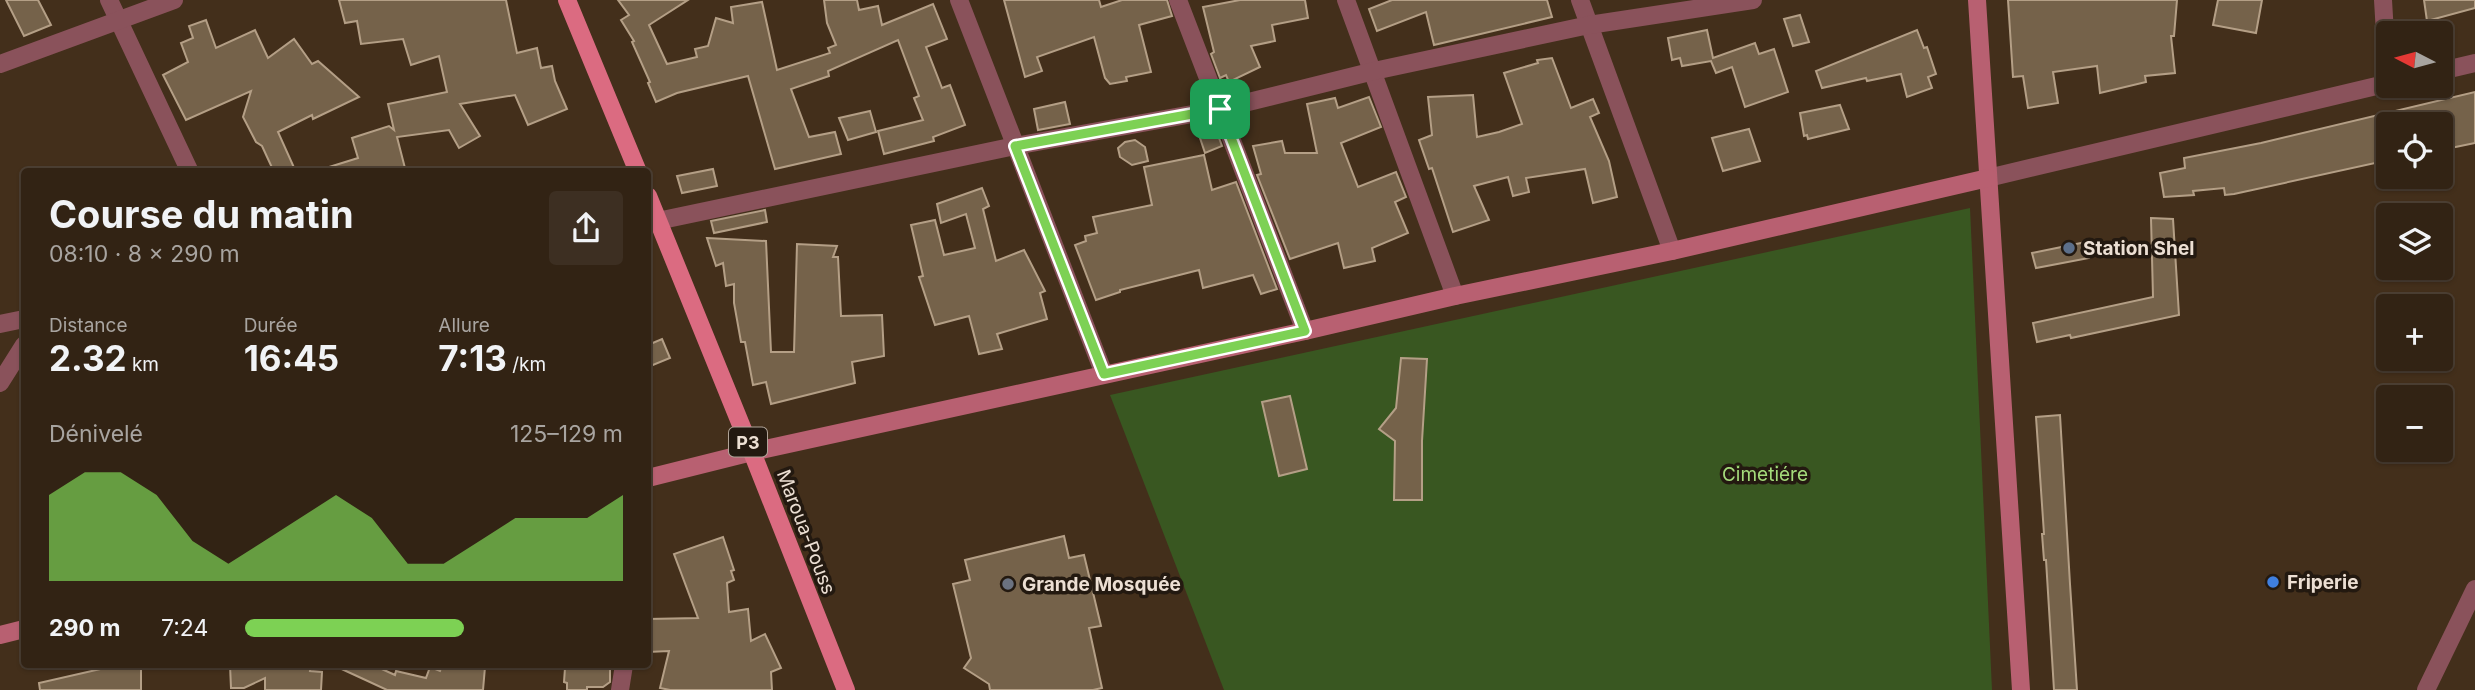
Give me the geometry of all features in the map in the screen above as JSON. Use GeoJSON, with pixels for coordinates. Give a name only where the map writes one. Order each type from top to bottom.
{"type":"FeatureCollection","features":[{"type":"Feature","properties":{"kind":"main road"},"geometry":{"type":"LineString","coordinates":[[567,0],[636,168]]}},
{"type":"Feature","properties":{"kind":"main road"},"geometry":{"type":"LineString","coordinates":[[1977,0],[2021,690]]}},
{"type":"Feature","properties":{"kind":"main road"},"geometry":{"type":"LineString","coordinates":[[651,477],[752,452],[1455,296],[1672,251],[1988,178]]}},
{"type":"Feature","properties":{"kind":"main road","name":"Maroua-Pouss"},"geometry":{"type":"LineString","coordinates":[[653,222],[752,452],[846,690]]}},
{"type":"Feature","properties":{"kind":"main road"},"geometry":{"type":"LineString","coordinates":[[0,635],[21,630]]}},
{"type":"Feature","properties":{"kind":"street"},"geometry":{"type":"LineString","coordinates":[[109,0],[188,168]]}},
{"type":"Feature","properties":{"kind":"street"},"geometry":{"type":"LineString","coordinates":[[0,64],[174,0]]}},
{"type":"Feature","properties":{"kind":"street"},"geometry":{"type":"LineString","coordinates":[[959,0],[1104,374]]}},
{"type":"Feature","properties":{"kind":"street"},"geometry":{"type":"LineString","coordinates":[[1178,0],[1305,331]]}},
{"type":"Feature","properties":{"kind":"street"},"geometry":{"type":"LineString","coordinates":[[1346,0],[1455,296]]}},
{"type":"Feature","properties":{"kind":"street"},"geometry":{"type":"LineString","coordinates":[[1580,0],[1672,251]]}},
{"type":"Feature","properties":{"kind":"street"},"geometry":{"type":"LineString","coordinates":[[653,222],[1015,146],[1220,109],[1374,71],[1589,25],[1710,3],[1754,0]]}},
{"type":"Feature","properties":{"kind":"street"},"geometry":{"type":"LineString","coordinates":[[2384,0],[2385,21]]}},
{"type":"Feature","properties":{"kind":"street"},"geometry":{"type":"LineString","coordinates":[[2454,68],[2475,63]]}},
{"type":"Feature","properties":{"kind":"street"},"geometry":{"type":"LineString","coordinates":[[1988,178],[2376,86]]}},
{"type":"Feature","properties":{"kind":"street"},"geometry":{"type":"LineString","coordinates":[[0,324],[21,320]]}},
{"type":"Feature","properties":{"kind":"street"},"geometry":{"type":"LineString","coordinates":[[0,383],[21,350]]}},
{"type":"Feature","properties":{"kind":"street"},"geometry":{"type":"LineString","coordinates":[[2426,690],[2475,589]]}},
{"type":"Feature","properties":{"kind":"street"},"geometry":{"type":"LineString","coordinates":[[620,690],[624,668]]}},
{"type":"Feature","properties":{"kind":"green space","name":"Cimetiére"},"geometry":{"type":"Polygon","coordinates":[[[1970,208],[1992,690],[1224,690],[1110,395],[1970,208]]]}},
{"type":"Feature","properties":{"kind":"building"},"geometry":{"type":"Polygon","coordinates":[[[6,0],[38,0],[51,25],[24,36],[6,0]]]}},
{"type":"Feature","properties":{"kind":"building"},"geometry":{"type":"Polygon","coordinates":[[[339,0],[506,0],[517,53],[537,48],[541,68],[552,66],[555,81],[567,109],[528,125],[515,95],[460,104],[480,136],[459,148],[449,130],[397,137],[405,168],[329,168],[358,158],[352,138],[389,126],[394,130],[388,104],[447,92],[439,56],[411,65],[403,39],[361,44],[357,21],[345,23],[339,0]]]}},
{"type":"Feature","properties":{"kind":"building"},"geometry":{"type":"Polygon","coordinates":[[[618,0],[688,0],[649,25],[667,64],[697,57],[695,49],[708,46],[716,18],[733,23],[731,7],[762,2],[777,70],[830,53],[828,48],[836,45],[827,23],[824,0],[857,0],[859,10],[878,6],[882,25],[933,4],[947,39],[926,47],[942,88],[950,85],[965,125],[933,137],[934,141],[884,154],[878,131],[923,120],[914,98],[919,96],[898,40],[828,71],[829,76],[791,89],[809,137],[835,132],[841,154],[775,169],[748,76],[677,93],[656,102],[632,42],[634,41],[621,20],[629,15],[618,0]]]}},
{"type":"Feature","properties":{"kind":"building"},"geometry":{"type":"Polygon","coordinates":[[[1004,0],[1099,0],[1101,7],[1122,0],[1167,0],[1172,16],[1139,25],[1151,72],[1126,77],[1127,81],[1110,84],[1105,78],[1094,37],[1037,57],[1042,71],[1025,77],[1004,0]]]}},
{"type":"Feature","properties":{"kind":"building"},"geometry":{"type":"Polygon","coordinates":[[[1240,0],[1305,0],[1308,18],[1272,25],[1275,41],[1251,46],[1260,67],[1229,82],[1226,75],[1220,78],[1211,54],[1214,52],[1203,7],[1240,0]]]}},
{"type":"Feature","properties":{"kind":"building"},"geometry":{"type":"Polygon","coordinates":[[[1392,0],[1547,0],[1552,17],[1434,45],[1426,12],[1377,31],[1369,9],[1392,0]]]}},
{"type":"Feature","properties":{"kind":"building"},"geometry":{"type":"Polygon","coordinates":[[[2008,0],[2177,0],[2174,36],[2171,36],[2175,73],[2145,76],[2146,82],[2100,93],[2097,66],[2053,72],[2058,103],[2028,108],[2023,76],[2013,77],[2008,0]]]}},
{"type":"Feature","properties":{"kind":"building"},"geometry":{"type":"Polygon","coordinates":[[[2218,0],[2262,0],[2256,33],[2213,25],[2218,0]]]}},
{"type":"Feature","properties":{"kind":"building"},"geometry":{"type":"Polygon","coordinates":[[[2424,0],[2475,0],[2475,8],[2427,21],[2424,0]]]}},
{"type":"Feature","properties":{"kind":"building"},"geometry":{"type":"Polygon","coordinates":[[[1800,15],[1809,42],[1793,46],[1784,19],[1800,15]]]}},
{"type":"Feature","properties":{"kind":"building"},"geometry":{"type":"Polygon","coordinates":[[[206,20],[216,48],[255,30],[268,58],[294,39],[312,64],[318,61],[359,97],[313,119],[312,115],[278,132],[294,168],[272,168],[262,146],[256,142],[243,117],[251,91],[186,120],[163,75],[188,62],[181,43],[193,38],[189,26],[206,20]]]}},
{"type":"Feature","properties":{"kind":"building"},"geometry":{"type":"Polygon","coordinates":[[[1707,30],[1713,58],[1755,43],[1759,54],[1774,49],[1788,92],[1745,107],[1732,67],[1716,73],[1711,61],[1682,66],[1680,58],[1672,60],[1668,38],[1707,30]]]}},
{"type":"Feature","properties":{"kind":"building"},"geometry":{"type":"Polygon","coordinates":[[[1917,30],[1924,48],[1927,47],[1936,74],[1928,77],[1932,88],[1907,97],[1901,74],[1867,81],[1866,78],[1822,88],[1816,71],[1917,30]]]}},
{"type":"Feature","properties":{"kind":"building"},"geometry":{"type":"Polygon","coordinates":[[[1552,58],[1571,108],[1593,99],[1599,113],[1590,117],[1609,161],[1617,197],[1593,203],[1585,169],[1526,178],[1529,192],[1513,196],[1508,177],[1474,186],[1489,220],[1453,232],[1432,168],[1429,169],[1419,140],[1432,135],[1428,97],[1473,95],[1477,137],[1499,132],[1522,124],[1504,73],[1538,63],[1537,60],[1552,58]]]}},
{"type":"Feature","properties":{"kind":"building"},"geometry":{"type":"Polygon","coordinates":[[[2475,92],[2475,143],[2453,148],[2453,112],[2391,112],[2454,98],[2475,92]]]}},
{"type":"Feature","properties":{"kind":"building"},"geometry":{"type":"Polygon","coordinates":[[[1369,97],[1381,127],[1341,143],[1358,187],[1396,172],[1406,197],[1395,202],[1408,233],[1372,248],[1375,261],[1344,268],[1338,243],[1290,259],[1257,175],[1261,174],[1253,146],[1282,141],[1285,153],[1317,153],[1307,104],[1335,98],[1338,108],[1369,97]]]}},
{"type":"Feature","properties":{"kind":"building"},"geometry":{"type":"Polygon","coordinates":[[[1065,102],[1070,124],[1038,130],[1034,109],[1065,102]]]}},
{"type":"Feature","properties":{"kind":"building"},"geometry":{"type":"Polygon","coordinates":[[[1840,105],[1849,129],[1808,139],[1807,135],[1804,136],[1800,113],[1840,105]]]}},
{"type":"Feature","properties":{"kind":"building"},"geometry":{"type":"Polygon","coordinates":[[[870,111],[876,132],[848,140],[839,118],[870,111]]]}},
{"type":"Feature","properties":{"kind":"building"},"geometry":{"type":"Polygon","coordinates":[[[2376,116],[2376,163],[2234,194],[2225,195],[2224,188],[2193,191],[2194,195],[2164,197],[2160,173],[2185,168],[2184,158],[2376,116]]]}},
{"type":"Feature","properties":{"kind":"building"},"geometry":{"type":"Polygon","coordinates":[[[1213,122],[1222,146],[1205,153],[1196,126],[1213,122]]]}},
{"type":"Feature","properties":{"kind":"building"},"geometry":{"type":"Polygon","coordinates":[[[1749,129],[1760,161],[1723,171],[1712,138],[1749,129]]]}},
{"type":"Feature","properties":{"kind":"building"},"geometry":{"type":"Polygon","coordinates":[[[1135,140],[1145,147],[1148,161],[1132,165],[1120,157],[1118,148],[1125,142],[1135,140]]]}},
{"type":"Feature","properties":{"kind":"building"},"geometry":{"type":"Polygon","coordinates":[[[1204,155],[1212,190],[1236,182],[1277,289],[1261,294],[1253,275],[1203,288],[1199,270],[1120,290],[1096,300],[1075,245],[1086,241],[1085,236],[1097,233],[1093,217],[1152,205],[1144,167],[1204,155]]]}},
{"type":"Feature","properties":{"kind":"building"},"geometry":{"type":"Polygon","coordinates":[[[713,169],[717,186],[682,193],[677,176],[713,169]]]}},
{"type":"Feature","properties":{"kind":"building"},"geometry":{"type":"Polygon","coordinates":[[[982,188],[989,206],[983,209],[996,261],[1024,250],[1045,291],[1040,293],[1047,319],[997,334],[1002,349],[979,354],[969,316],[935,325],[919,277],[923,276],[911,225],[935,220],[944,255],[975,248],[966,214],[941,223],[937,204],[982,188]]]}},
{"type":"Feature","properties":{"kind":"building"},"geometry":{"type":"Polygon","coordinates":[[[765,210],[767,222],[714,233],[711,221],[765,210]]]}},
{"type":"Feature","properties":{"kind":"building"},"geometry":{"type":"Polygon","coordinates":[[[2151,218],[2173,219],[2179,315],[2071,338],[2070,335],[2037,342],[2033,323],[2153,297],[2151,218]]]}},
{"type":"Feature","properties":{"kind":"building"},"geometry":{"type":"Polygon","coordinates":[[[707,238],[766,241],[771,352],[794,352],[797,244],[837,246],[833,257],[838,257],[841,316],[882,315],[884,356],[852,362],[855,383],[771,404],[766,382],[753,385],[745,342],[741,342],[734,303],[734,284],[726,286],[723,263],[716,266],[707,238]]]}},
{"type":"Feature","properties":{"kind":"building"},"geometry":{"type":"Polygon","coordinates":[[[2086,242],[2089,258],[2036,268],[2032,253],[2086,242]]]}},
{"type":"Feature","properties":{"kind":"building"},"geometry":{"type":"Polygon","coordinates":[[[662,339],[670,358],[651,366],[651,344],[662,339]]]}},
{"type":"Feature","properties":{"kind":"building"},"geometry":{"type":"Polygon","coordinates":[[[1401,358],[1427,359],[1422,500],[1394,500],[1395,441],[1379,429],[1396,408],[1401,358]]]}},
{"type":"Feature","properties":{"kind":"building"},"geometry":{"type":"Polygon","coordinates":[[[1290,396],[1307,469],[1279,476],[1262,402],[1290,396]]]}},
{"type":"Feature","properties":{"kind":"building"},"geometry":{"type":"Polygon","coordinates":[[[2060,415],[2077,690],[2054,690],[2042,534],[2036,417],[2060,415]]]}},
{"type":"Feature","properties":{"kind":"building"},"geometry":{"type":"Polygon","coordinates":[[[1064,536],[1069,558],[1084,555],[1101,626],[1089,628],[1102,688],[990,690],[989,684],[964,668],[971,658],[953,584],[970,580],[965,560],[1064,536]]]}},
{"type":"Feature","properties":{"kind":"building"},"geometry":{"type":"Polygon","coordinates":[[[723,537],[734,570],[731,571],[734,580],[727,583],[729,612],[748,609],[751,641],[765,634],[781,668],[771,672],[772,690],[660,688],[669,651],[651,652],[651,619],[698,618],[674,554],[723,537]]]}},
{"type":"Feature","properties":{"kind":"building"},"geometry":{"type":"Polygon","coordinates":[[[105,668],[141,668],[141,690],[40,690],[39,683],[105,668]]]}},
{"type":"Feature","properties":{"kind":"building"},"geometry":{"type":"Polygon","coordinates":[[[230,668],[310,668],[310,671],[322,672],[321,690],[265,690],[265,678],[244,688],[231,688],[230,668]]]}},
{"type":"Feature","properties":{"kind":"building"},"geometry":{"type":"Polygon","coordinates":[[[339,668],[380,668],[395,675],[396,671],[426,678],[430,668],[440,671],[441,668],[485,668],[483,690],[387,690],[339,668]]]}},
{"type":"Feature","properties":{"kind":"building"},"geometry":{"type":"Polygon","coordinates":[[[565,668],[610,668],[610,682],[603,687],[587,687],[587,690],[567,690],[567,683],[564,682],[565,668]]]}},
{"type":"Feature","properties":{"kind":"place","name":"Station Shel"},"geometry":{"type":"Point","coordinates":[2069,248]}},
{"type":"Feature","properties":{"kind":"place","name":"Friperie"},"geometry":{"type":"Point","coordinates":[2273,582]}},
{"type":"Feature","properties":{"kind":"place","name":"Grande Mosquée"},"geometry":{"type":"Point","coordinates":[1008,584]}},
{"type":"Feature","properties":{"kind":"route"},"geometry":{"type":"LineString","coordinates":[[1220,109],[1305,331],[1104,374],[1015,146],[1220,109]]}}]}
